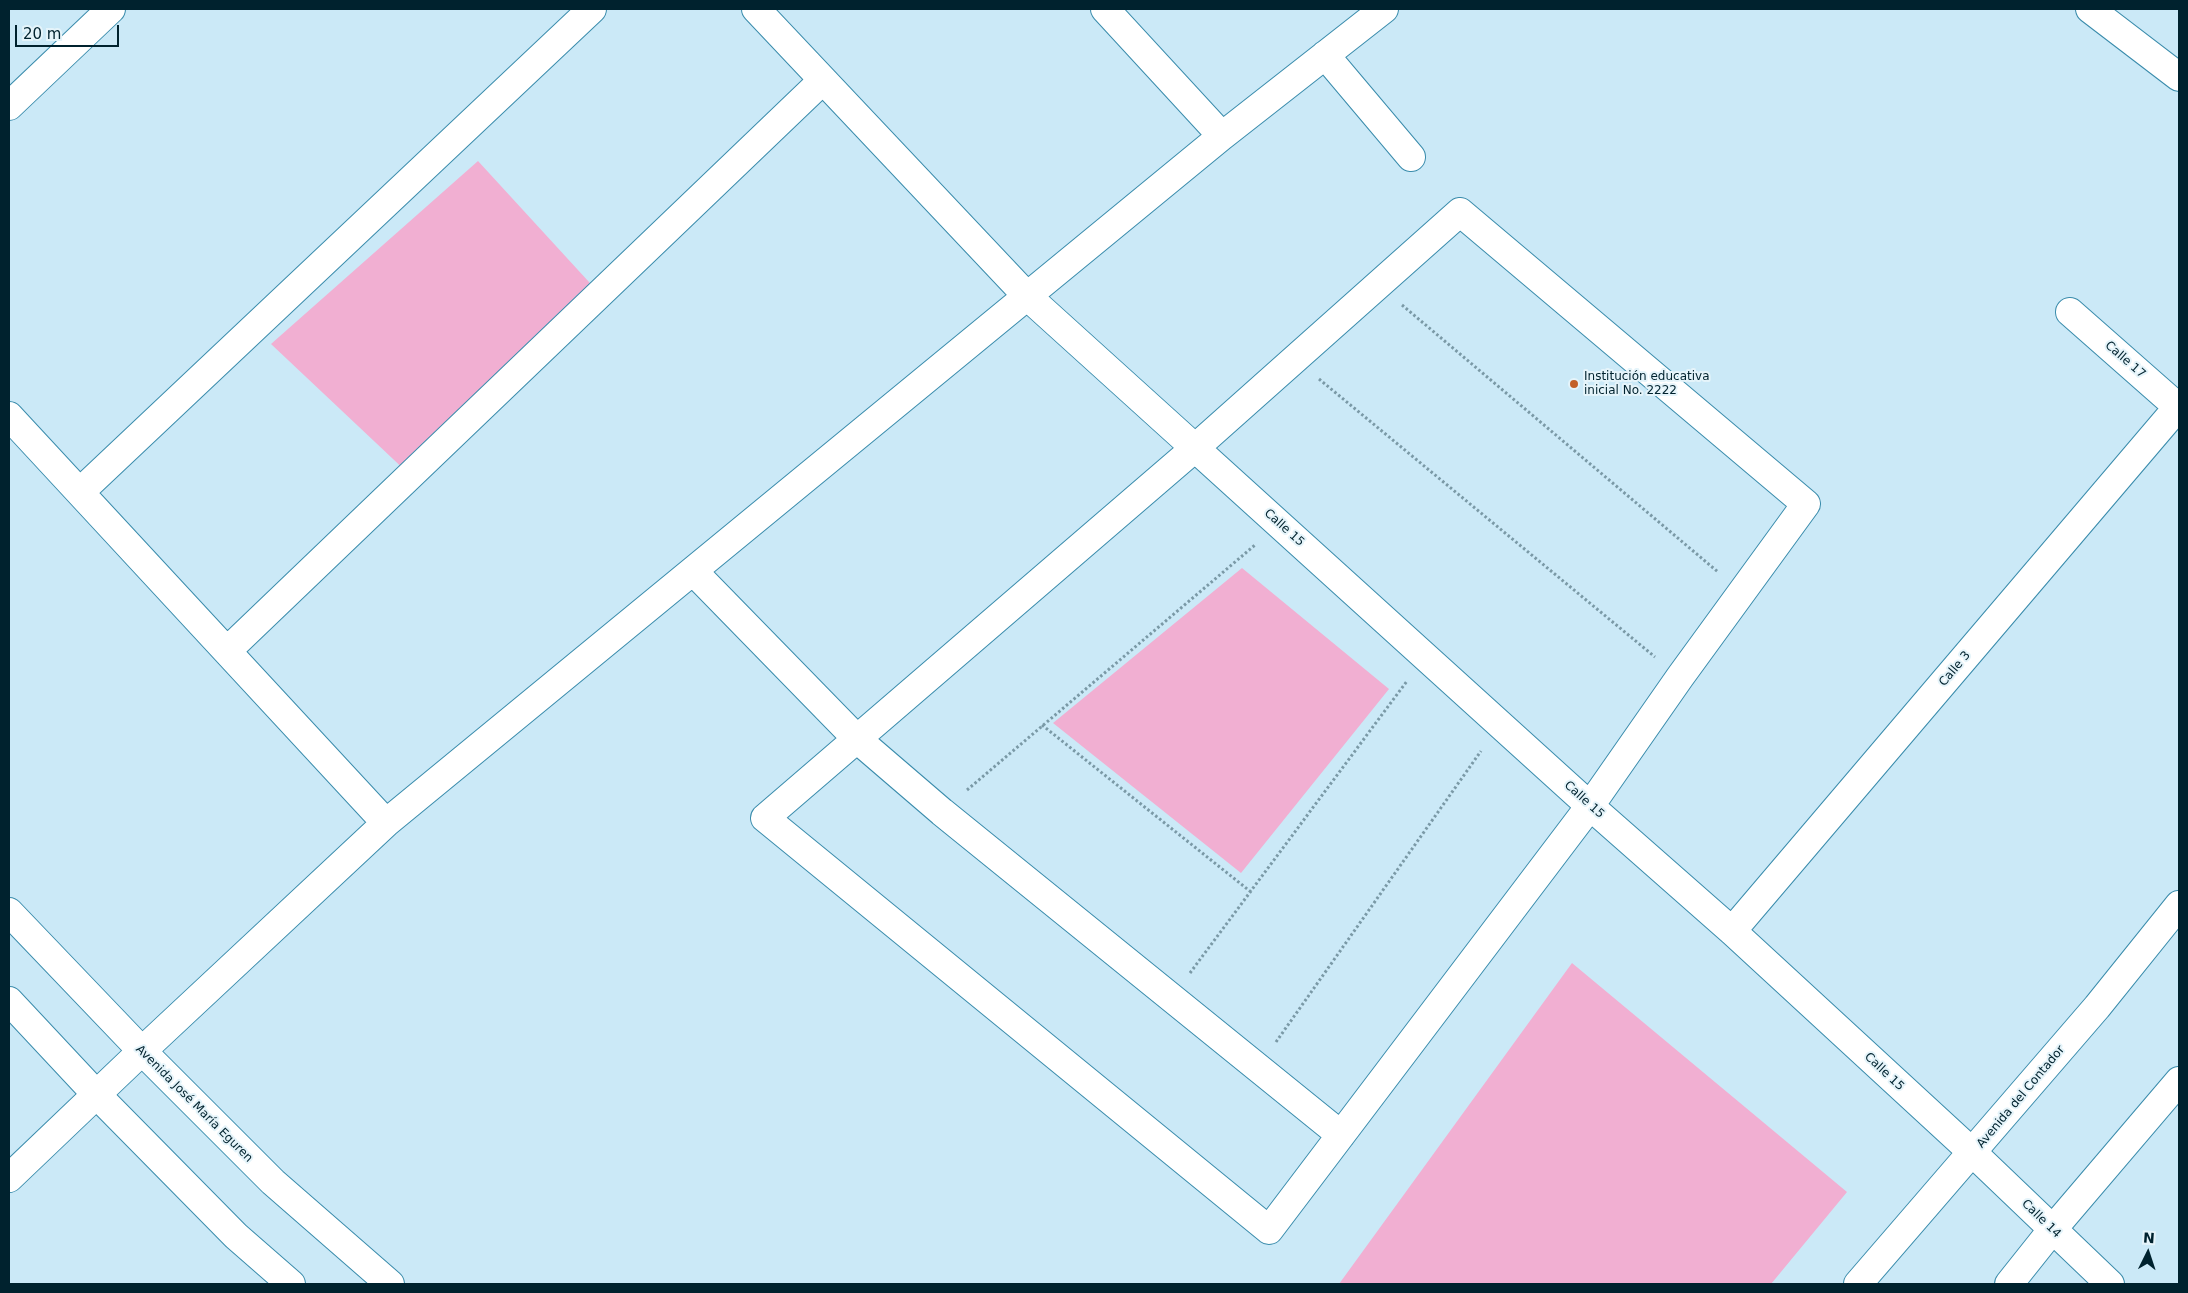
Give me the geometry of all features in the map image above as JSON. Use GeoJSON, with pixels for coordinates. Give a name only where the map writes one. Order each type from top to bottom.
{"type":"FeatureCollection","features":[{"type":"Feature","properties":{"kind":"street"},"geometry":{"type":"LineString","coordinates":[[9,106],[112,9]]}},
{"type":"Feature","properties":{"kind":"street"},"geometry":{"type":"LineString","coordinates":[[80,492],[592,9]]}},
{"type":"Feature","properties":{"kind":"street","name":"Calle 15"},"geometry":{"type":"LineString","coordinates":[[756,9],[1027,296],[1590,806],[1732,931],[1973,1153]]}},
{"type":"Feature","properties":{"kind":"street"},"geometry":{"type":"LineString","coordinates":[[1105,9],[1222,136]]}},
{"type":"Feature","properties":{"kind":"street"},"geometry":{"type":"LineString","coordinates":[[9,1178],[96,1094],[386,823],[1222,136],[1384,9]]}},
{"type":"Feature","properties":{"kind":"street"},"geometry":{"type":"LineString","coordinates":[[2090,9],[2179,77]]}},
{"type":"Feature","properties":{"kind":"street"},"geometry":{"type":"LineString","coordinates":[[1325,55],[1411,157]]}},
{"type":"Feature","properties":{"kind":"street"},"geometry":{"type":"LineString","coordinates":[[227,651],[823,80]]}},
{"type":"Feature","properties":{"kind":"street"},"geometry":{"type":"LineString","coordinates":[[1460,212],[1806,504],[1680,677],[1590,806],[1269,1230],[765,818],[1195,448],[1378,285],[1460,212]]}},
{"type":"Feature","properties":{"kind":"street","name":"Calle 17"},"geometry":{"type":"LineString","coordinates":[[2070,312],[2179,407]]}},
{"type":"Feature","properties":{"kind":"street","name":"Calle 3"},"geometry":{"type":"LineString","coordinates":[[1732,931],[2179,407]]}},
{"type":"Feature","properties":{"kind":"street"},"geometry":{"type":"LineString","coordinates":[[9,416],[386,823]]}},
{"type":"Feature","properties":{"kind":"street"},"geometry":{"type":"LineString","coordinates":[[693,571],[857,739],[942,812],[1341,1135]]}},
{"type":"Feature","properties":{"kind":"street","name":"Avenida del Contador"},"geometry":{"type":"LineString","coordinates":[[1858,1284],[2097,1007],[2179,905]]}},
{"type":"Feature","properties":{"kind":"street","name":"Avenida José María Eguren"},"geometry":{"type":"LineString","coordinates":[[9,912],[142,1051],[273,1182],[390,1284]]}},
{"type":"Feature","properties":{"kind":"street"},"geometry":{"type":"LineString","coordinates":[[9,1001],[96,1094],[236,1236],[291,1284]]}},
{"type":"Feature","properties":{"kind":"street"},"geometry":{"type":"LineString","coordinates":[[2009,1284],[2052,1230],[2179,1081]]}},
{"type":"Feature","properties":{"kind":"street","name":"Calle 14"},"geometry":{"type":"LineString","coordinates":[[1973,1153],[2110,1284]]}},
{"type":"Feature","properties":{"kind":"path"},"geometry":{"type":"LineString","coordinates":[[1378,285],[1742,592]]}},
{"type":"Feature","properties":{"kind":"path"},"geometry":{"type":"LineString","coordinates":[[1295,359],[1680,677]]}},
{"type":"Feature","properties":{"kind":"path"},"geometry":{"type":"LineString","coordinates":[[942,812],[1280,524]]}},
{"type":"Feature","properties":{"kind":"path"},"geometry":{"type":"LineString","coordinates":[[1172,997],[1426,656]]}},
{"type":"Feature","properties":{"kind":"path"},"geometry":{"type":"LineString","coordinates":[[1258,1067],[1501,724]]}},
{"type":"Feature","properties":{"kind":"path"},"geometry":{"type":"LineString","coordinates":[[1042,725],[1251,892]]}},
{"type":"Feature","properties":{"kind":"shaded area"},"geometry":{"type":"Polygon","coordinates":[[[478,161],[600,294],[410,475],[271,344],[478,161]]]}},
{"type":"Feature","properties":{"kind":"shaded area"},"geometry":{"type":"Polygon","coordinates":[[[1242,568],[1389,689],[1241,873],[1053,723],[1242,568]]]}},
{"type":"Feature","properties":{"kind":"shaded area"},"geometry":{"type":"Polygon","coordinates":[[[1572,963],[1847,1192],[1771,1284],[1339,1284],[1572,963]]]}},
{"type":"Feature","properties":{"kind":"place","name":"Institución educativa inicial No. 2222"},"geometry":{"type":"Point","coordinates":[1574,384]}}]}
